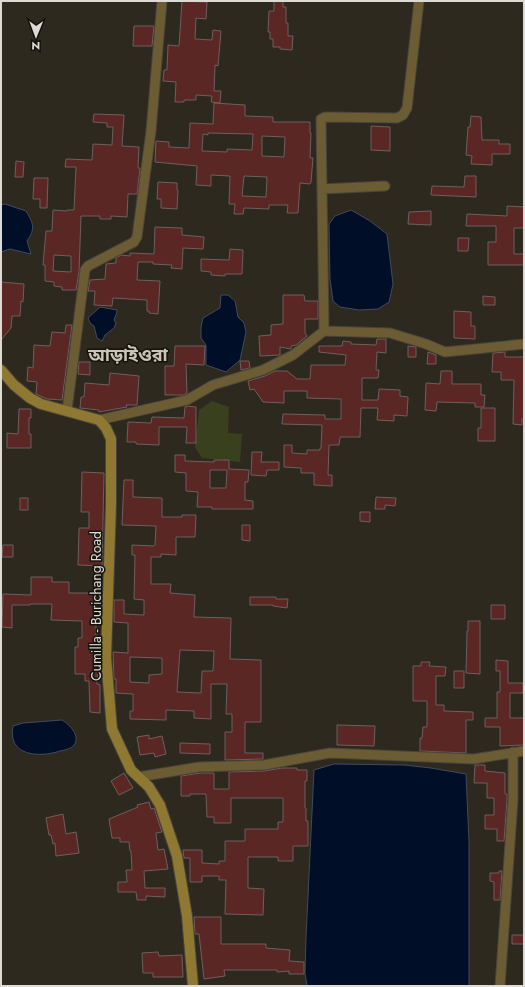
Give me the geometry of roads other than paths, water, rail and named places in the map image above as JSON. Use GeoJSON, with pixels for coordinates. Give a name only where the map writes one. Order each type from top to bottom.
{"type":"FeatureCollection","features":[{"type":"Feature","properties":{"kind":"main road"},"geometry":{"type":"LineString","coordinates":[[1,370],[14,385],[30,398],[41,404],[99,420]]}},
{"type":"Feature","properties":{"kind":"main road","name":"Cumilla - Burichang Road"},"geometry":{"type":"LineString","coordinates":[[99,420],[106,428],[111,439],[111,504],[106,657],[112,730],[131,770],[149,787],[160,805],[177,856],[186,916],[193,986]]}},
{"type":"Feature","properties":{"kind":"street"},"geometry":{"type":"LineString","coordinates":[[67,410],[85,270],[88,266],[134,242],[137,237],[151,131],[162,1]]}},
{"type":"Feature","properties":{"kind":"street"},"geometry":{"type":"LineString","coordinates":[[324,332],[321,119],[325,116],[397,118],[403,115],[407,108],[419,1]]}},
{"type":"Feature","properties":{"kind":"street"},"geometry":{"type":"LineString","coordinates":[[322,189],[385,186]]}},
{"type":"Feature","properties":{"kind":"street"},"geometry":{"type":"LineString","coordinates":[[99,420],[187,400],[213,385],[263,370],[293,355],[324,332],[390,333],[426,344],[445,352],[524,344]]}},
{"type":"Feature","properties":{"kind":"street"},"geometry":{"type":"LineString","coordinates":[[138,776],[199,767],[264,765],[330,753],[474,759],[524,751]]}},
{"type":"Feature","properties":{"kind":"street"},"geometry":{"type":"LineString","coordinates":[[500,986],[513,800],[513,752]]}},
{"type":"Feature","properties":{"kind":"water"},"geometry":{"type":"Polygon","coordinates":[[[5,204],[26,211],[32,226],[32,233],[27,241],[31,254],[10,249],[1,252],[1,205],[5,204]]]}},
{"type":"Feature","properties":{"kind":"water"},"geometry":{"type":"Polygon","coordinates":[[[351,210],[370,221],[387,234],[393,284],[389,302],[378,309],[359,310],[340,307],[333,301],[330,279],[329,224],[335,216],[351,210]]]}},
{"type":"Feature","properties":{"kind":"water"},"geometry":{"type":"Polygon","coordinates":[[[221,295],[228,295],[235,301],[238,317],[244,323],[246,332],[240,360],[226,372],[206,365],[206,345],[201,338],[203,318],[220,308],[221,295]]]}},
{"type":"Feature","properties":{"kind":"water"},"geometry":{"type":"Polygon","coordinates":[[[100,307],[117,310],[114,320],[116,323],[114,328],[105,335],[102,341],[97,338],[94,326],[90,323],[88,318],[100,307]]]}},
{"type":"Feature","properties":{"kind":"water"},"geometry":{"type":"Polygon","coordinates":[[[62,720],[71,727],[75,734],[76,742],[70,748],[52,753],[34,754],[20,749],[15,744],[12,736],[13,726],[23,723],[62,720]]]}},
{"type":"Feature","properties":{"kind":"water"},"geometry":{"type":"Polygon","coordinates":[[[334,764],[404,765],[466,774],[469,842],[469,986],[307,986],[305,973],[306,938],[314,770],[334,764]]]}},
{"type":"Feature","properties":{"kind":"district","name":"আড়াইওরা"},"geometry":{"type":"Point","coordinates":[128,355]}}]}
